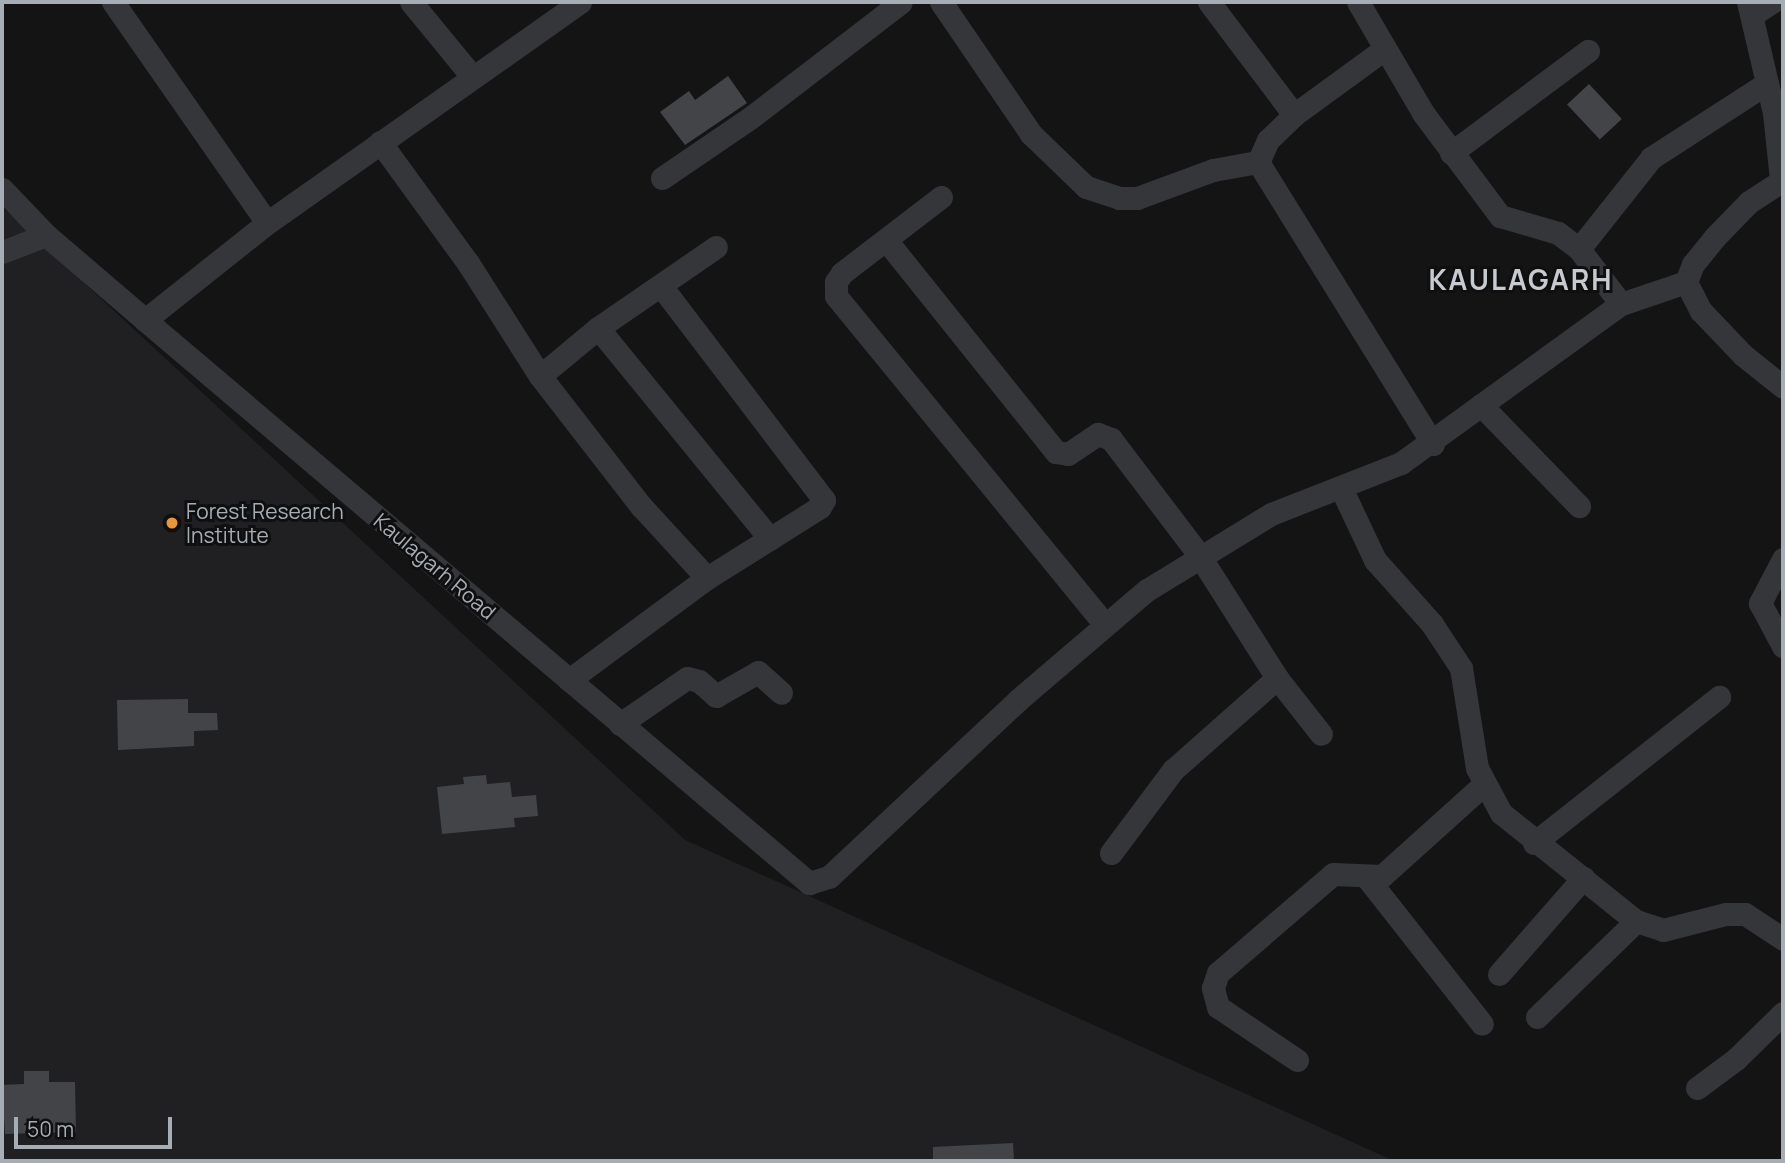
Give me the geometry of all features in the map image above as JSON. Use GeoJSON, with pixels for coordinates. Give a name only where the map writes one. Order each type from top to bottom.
{"type":"FeatureCollection","features":[{"type":"Feature","properties":{"kind":"street"},"geometry":{"type":"LineString","coordinates":[[113,2],[267,223]]}},
{"type":"Feature","properties":{"kind":"street"},"geometry":{"type":"LineString","coordinates":[[411,2],[471,75]]}},
{"type":"Feature","properties":{"kind":"street"},"geometry":{"type":"LineString","coordinates":[[145,320],[267,223],[471,75],[580,2]]}},
{"type":"Feature","properties":{"kind":"street"},"geometry":{"type":"LineString","coordinates":[[662,178],[750,118],[901,2]]}},
{"type":"Feature","properties":{"kind":"street"},"geometry":{"type":"LineString","coordinates":[[941,2],[1031,134],[1086,187],[1119,198],[1137,198],[1213,170],[1258,162]]}},
{"type":"Feature","properties":{"kind":"street"},"geometry":{"type":"LineString","coordinates":[[1209,2],[1294,115]]}},
{"type":"Feature","properties":{"kind":"street"},"geometry":{"type":"LineString","coordinates":[[1358,2],[1384,50],[1451,153],[1500,216],[1558,233],[1579,249],[1621,304]]}},
{"type":"Feature","properties":{"kind":"street"},"geometry":{"type":"LineString","coordinates":[[1772,2],[1750,8],[1767,83],[1782,180],[1749,202],[1715,237],[1693,264],[1686,282],[1701,311],[1742,355],[1783,387]]}},
{"type":"Feature","properties":{"kind":"street"},"geometry":{"type":"LineString","coordinates":[[1258,162],[1268,140],[1294,115],[1384,50]]}},
{"type":"Feature","properties":{"kind":"street"},"geometry":{"type":"LineString","coordinates":[[1451,153],[1588,51]]}},
{"type":"Feature","properties":{"kind":"street"},"geometry":{"type":"LineString","coordinates":[[1579,249],[1651,158],[1767,83]]}},
{"type":"Feature","properties":{"kind":"street"},"geometry":{"type":"LineString","coordinates":[[380,142],[468,263],[540,376],[642,506],[707,578]]}},
{"type":"Feature","properties":{"kind":"street"},"geometry":{"type":"LineString","coordinates":[[1258,162],[1433,444]]}},
{"type":"Feature","properties":{"kind":"street","name":"Kaulagarh Road"},"geometry":{"type":"LineString","coordinates":[[2,188],[46,235],[809,883],[829,877],[1104,624]]}},
{"type":"Feature","properties":{"kind":"street"},"geometry":{"type":"LineString","coordinates":[[941,197],[842,273],[835,288],[841,304],[1104,624],[1199,555],[1271,514],[1341,488],[1433,444],[1481,405],[1621,304],[1686,282]]}},
{"type":"Feature","properties":{"kind":"street"},"geometry":{"type":"LineString","coordinates":[[2,252],[46,235]]}},
{"type":"Feature","properties":{"kind":"street"},"geometry":{"type":"LineString","coordinates":[[886,240],[1056,452],[1068,454],[1104,434],[1199,555],[1277,678],[1321,734]]}},
{"type":"Feature","properties":{"kind":"street"},"geometry":{"type":"LineString","coordinates":[[540,376],[598,328],[716,247]]}},
{"type":"Feature","properties":{"kind":"street"},"geometry":{"type":"LineString","coordinates":[[569,680],[707,578],[820,507],[823,495],[661,286]]}},
{"type":"Feature","properties":{"kind":"street"},"geometry":{"type":"LineString","coordinates":[[598,328],[770,539]]}},
{"type":"Feature","properties":{"kind":"street"},"geometry":{"type":"LineString","coordinates":[[1481,405],[1579,506]]}},
{"type":"Feature","properties":{"kind":"street"},"geometry":{"type":"LineString","coordinates":[[1341,488],[1375,560],[1432,624],[1461,668],[1483,785],[1501,813],[1636,921],[1663,930],[1726,914],[1745,914],[1783,939]]}},
{"type":"Feature","properties":{"kind":"street"},"geometry":{"type":"LineString","coordinates":[[1783,559],[1760,603],[1783,646]]}},
{"type":"Feature","properties":{"kind":"street"},"geometry":{"type":"LineString","coordinates":[[620,724],[687,678],[716,696],[758,673],[781,694]]}},
{"type":"Feature","properties":{"kind":"street"},"geometry":{"type":"LineString","coordinates":[[1111,853],[1174,770],[1277,678]]}},
{"type":"Feature","properties":{"kind":"street"},"geometry":{"type":"LineString","coordinates":[[1534,842],[1719,697]]}},
{"type":"Feature","properties":{"kind":"street"},"geometry":{"type":"LineString","coordinates":[[1297,1060],[1218,1007],[1213,988],[1218,973],[1332,874],[1368,879],[1382,876],[1483,785]]}},
{"type":"Feature","properties":{"kind":"street"},"geometry":{"type":"LineString","coordinates":[[1499,974],[1583,878]]}},
{"type":"Feature","properties":{"kind":"street"},"geometry":{"type":"LineString","coordinates":[[1368,879],[1482,1024]]}},
{"type":"Feature","properties":{"kind":"street"},"geometry":{"type":"LineString","coordinates":[[1537,1017],[1636,921]]}},
{"type":"Feature","properties":{"kind":"street"},"geometry":{"type":"LineString","coordinates":[[1697,1088],[1735,1059],[1783,1013]]}},
{"type":"Feature","properties":{"kind":"shaded area","name":"Forest Research Institute"},"geometry":{"type":"Polygon","coordinates":[[[2,207],[685,840],[1394,1161],[2,1161],[2,207]]]}},
{"type":"Feature","properties":{"kind":"building"},"geometry":{"type":"Polygon","coordinates":[[[728,76],[747,103],[685,145],[660,112],[689,91],[695,100],[728,76]]]}},
{"type":"Feature","properties":{"kind":"building"},"geometry":{"type":"Polygon","coordinates":[[[1589,84],[1622,119],[1600,140],[1567,104],[1589,84]]]}},
{"type":"Feature","properties":{"kind":"building"},"geometry":{"type":"Polygon","coordinates":[[[188,699],[188,713],[217,713],[218,730],[194,731],[194,746],[118,750],[117,700],[188,699]]]}},
{"type":"Feature","properties":{"kind":"building"},"geometry":{"type":"Polygon","coordinates":[[[486,775],[487,784],[510,782],[512,797],[536,795],[538,816],[514,818],[515,827],[442,834],[437,787],[464,784],[463,777],[486,775]]]}},
{"type":"Feature","properties":{"kind":"building"},"geometry":{"type":"Polygon","coordinates":[[[24,1071],[49,1071],[49,1082],[75,1082],[76,1132],[5,1134],[2,1085],[24,1084],[24,1071]]]}},
{"type":"Feature","properties":{"kind":"building"},"geometry":{"type":"Polygon","coordinates":[[[1013,1143],[1014,1161],[933,1161],[933,1147],[1013,1143]]]}},
{"type":"Feature","properties":{"kind":"place","name":"Forest Research Institute"},"geometry":{"type":"Point","coordinates":[172,523]}},
{"type":"Feature","properties":{"kind":"district","name":"KAULAGARH"},"geometry":{"type":"Point","coordinates":[1521,279]}}]}
